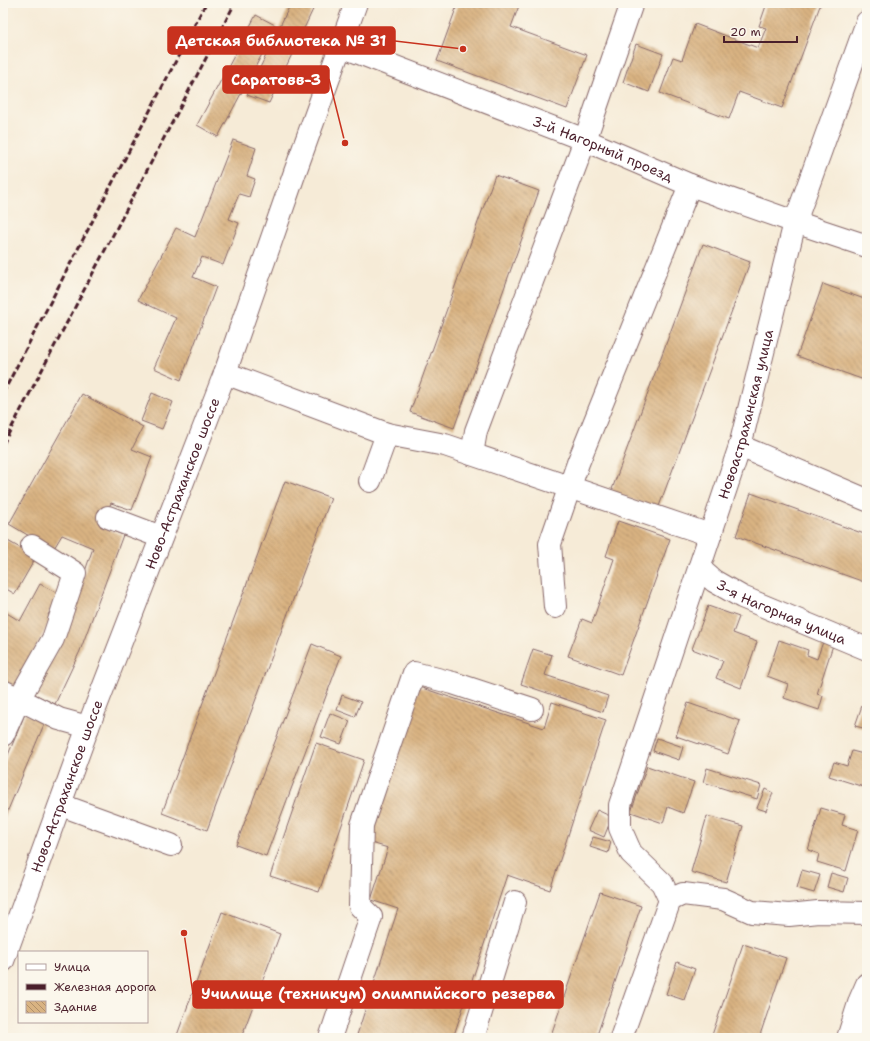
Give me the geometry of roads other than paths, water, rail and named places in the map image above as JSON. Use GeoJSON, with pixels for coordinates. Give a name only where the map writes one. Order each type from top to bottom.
{"type":"FeatureCollection","features":[{"type":"Feature","properties":{"kind":"street","name":"Ново-Астраханское шоссе"},"geometry":{"type":"LineString","coordinates":[[3,961],[61,805],[88,727],[225,372],[356,3]]}},
{"type":"Feature","properties":{"kind":"street"},"geometry":{"type":"LineString","coordinates":[[472,454],[476,431],[585,140],[632,3]]}},
{"type":"Feature","properties":{"kind":"street","name":"Новоастраханская улица"},"geometry":{"type":"LineString","coordinates":[[670,900],[662,883],[631,853],[620,828],[620,805],[740,446],[795,222],[867,22]]}},
{"type":"Feature","properties":{"kind":"street","name":"3-й Нагорный проезд"},"geometry":{"type":"LineString","coordinates":[[341,46],[585,140],[690,185],[867,246]]}},
{"type":"Feature","properties":{"kind":"street"},"geometry":{"type":"LineString","coordinates":[[555,607],[550,544],[580,455],[690,185]]}},
{"type":"Feature","properties":{"kind":"street"},"geometry":{"type":"LineString","coordinates":[[225,372],[386,434],[445,445],[710,534]]}},
{"type":"Feature","properties":{"kind":"street"},"geometry":{"type":"LineString","coordinates":[[370,481],[386,434]]}},
{"type":"Feature","properties":{"kind":"street"},"geometry":{"type":"LineString","coordinates":[[740,446],[867,500]]}},
{"type":"Feature","properties":{"kind":"street"},"geometry":{"type":"LineString","coordinates":[[108,517],[161,537]]}},
{"type":"Feature","properties":{"kind":"street"},"geometry":{"type":"LineString","coordinates":[[3,735],[11,695],[53,639],[75,573],[32,546]]}},
{"type":"Feature","properties":{"kind":"street","name":"3-я Нагорная улица"},"geometry":{"type":"LineString","coordinates":[[699,568],[714,581],[742,597],[867,649]]}},
{"type":"Feature","properties":{"kind":"street"},"geometry":{"type":"LineString","coordinates":[[330,1038],[371,917],[360,906],[362,825],[414,673],[453,683],[532,708]]}},
{"type":"Feature","properties":{"kind":"street"},"geometry":{"type":"LineString","coordinates":[[11,695],[58,719],[88,727]]}},
{"type":"Feature","properties":{"kind":"street"},"geometry":{"type":"LineString","coordinates":[[61,805],[171,845]]}},
{"type":"Feature","properties":{"kind":"street"},"geometry":{"type":"LineString","coordinates":[[621,1038],[670,900],[683,894],[723,899],[752,912],[790,915],[818,912],[867,913]]}},
{"type":"Feature","properties":{"kind":"street"},"geometry":{"type":"LineString","coordinates":[[473,1038],[515,902]]}},
{"type":"Feature","properties":{"kind":"street"},"geometry":{"type":"LineString","coordinates":[[848,1038],[865,995]]}},
{"type":"Feature","properties":{"kind":"railway"},"geometry":{"type":"LineString","coordinates":[[3,393],[206,3]]}},
{"type":"Feature","properties":{"kind":"railway"},"geometry":{"type":"LineString","coordinates":[[3,444],[235,3]]}},
{"type":"Feature","properties":{"kind":"place","name":"Детская библиотека № 31"},"geometry":{"type":"Point","coordinates":[463,49]}},
{"type":"Feature","properties":{"kind":"place","name":"Саратовв-3"},"geometry":{"type":"Point","coordinates":[345,143]}},
{"type":"Feature","properties":{"kind":"place","name":"Училище (техникум) олимпийского резерва"},"geometry":{"type":"Point","coordinates":[184,933]}}]}
